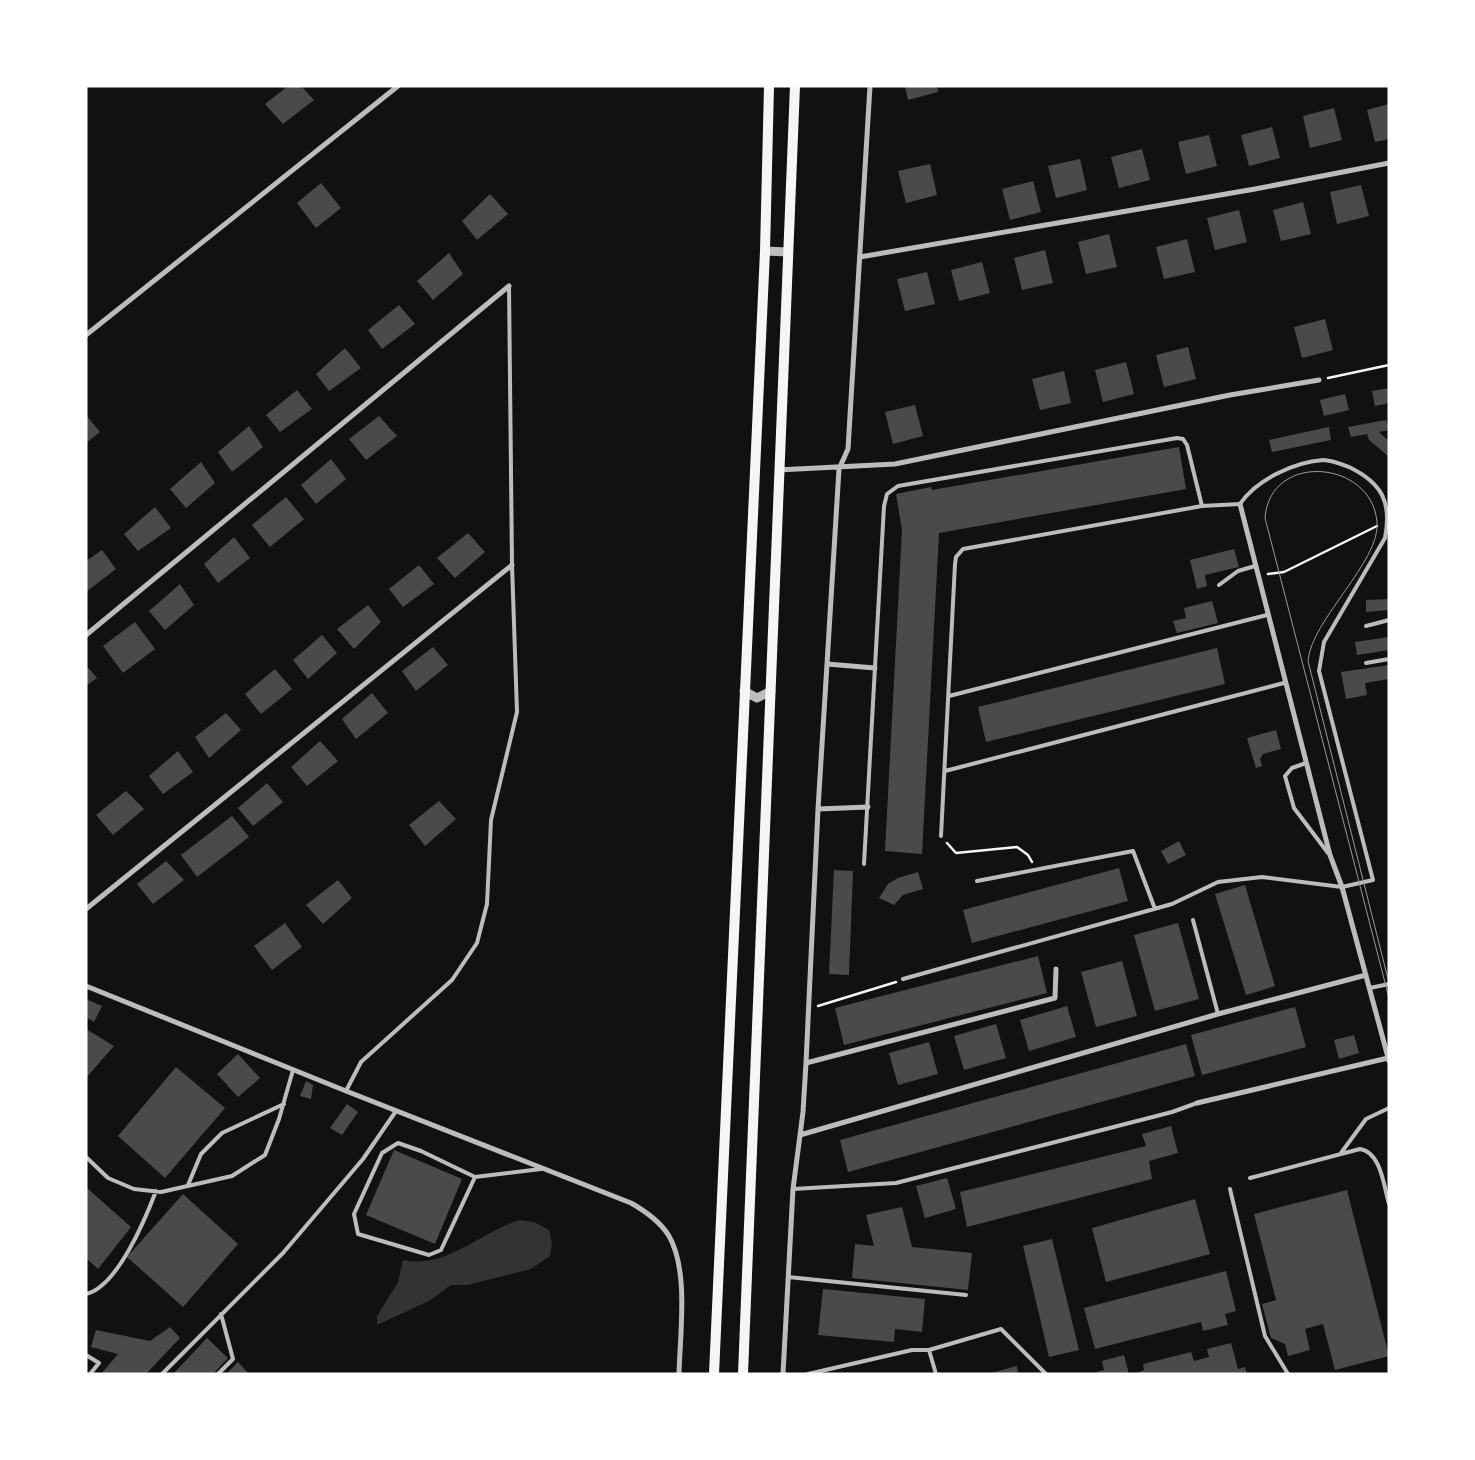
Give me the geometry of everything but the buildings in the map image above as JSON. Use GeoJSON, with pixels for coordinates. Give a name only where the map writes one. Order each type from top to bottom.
{"type":"FeatureCollection","features":[{"type":"Feature","properties":{"kind":"main road"},"geometry":{"type":"LineString","coordinates":[[714,1374],[765,251],[769,86]]}},
{"type":"Feature","properties":{"kind":"main road"},"geometry":{"type":"LineString","coordinates":[[743,1374],[795,86]]}},
{"type":"Feature","properties":{"kind":"street"},"geometry":{"type":"LineString","coordinates":[[86,335],[398,86]]}},
{"type":"Feature","properties":{"kind":"street"},"geometry":{"type":"LineString","coordinates":[[783,1374],[793,1189],[806,1063],[818,809],[839,469],[848,449],[870,86]]}},
{"type":"Feature","properties":{"kind":"street"},"geometry":{"type":"LineString","coordinates":[[860,257],[1255,190],[1389,163]]}},
{"type":"Feature","properties":{"kind":"street"},"geometry":{"type":"LineString","coordinates":[[765,251],[788,252]]}},
{"type":"Feature","properties":{"kind":"street"},"geometry":{"type":"LineString","coordinates":[[86,635],[509,286]]}},
{"type":"Feature","properties":{"kind":"street"},"geometry":{"type":"LineString","coordinates":[[778,470],[839,469],[894,464],[1230,395],[1319,380]]}},
{"type":"Feature","properties":{"kind":"street"},"geometry":{"type":"LineString","coordinates":[[1197,1104],[1388,1060],[1370,988],[1342,888],[1330,855],[1284,683],[1240,504]]}},
{"type":"Feature","properties":{"kind":"street"},"geometry":{"type":"LineString","coordinates":[[86,908],[512,565]]}},
{"type":"Feature","properties":{"kind":"street"},"geometry":{"type":"LineString","coordinates":[[827,664],[875,668]]}},
{"type":"Feature","properties":{"kind":"street"},"geometry":{"type":"LineString","coordinates":[[744,691],[756,698],[771,691]]}},
{"type":"Feature","properties":{"kind":"street"},"geometry":{"type":"LineString","coordinates":[[818,809],[868,807]]}},
{"type":"Feature","properties":{"kind":"street"},"geometry":{"type":"LineString","coordinates":[[806,1063],[1055,998],[1056,969]]}},
{"type":"Feature","properties":{"kind":"street"},"geometry":{"type":"LineString","coordinates":[[800,1134],[1218,1014],[1366,975]]}},
{"type":"Feature","properties":{"kind":"street"},"geometry":{"type":"LineString","coordinates":[[86,986],[631,1203],[650,1214],[668,1234],[678,1257],[680,1374]]}},
{"type":"Feature","properties":{"kind":"lane"},"geometry":{"type":"LineString","coordinates":[[346,1091],[361,1062],[452,980],[477,943],[487,904],[491,820],[517,712],[512,565],[509,286]]}},
{"type":"Feature","properties":{"kind":"lane"},"geometry":{"type":"LineString","coordinates":[[864,864],[884,506],[887,494],[898,486],[1180,438],[1187,445],[1202,506]]}},
{"type":"Feature","properties":{"kind":"lane"},"geometry":{"type":"LineString","coordinates":[[903,980],[1172,904],[1218,882],[1262,877],[1342,888],[1373,880],[1319,671],[1324,642],[1385,538],[1388,523],[1380,488],[1362,474],[1342,464],[1324,460],[1297,465],[1281,473],[1247,493],[1240,504],[1202,506],[963,549],[956,557],[955,564],[941,836]]}},
{"type":"Feature","properties":{"kind":"lane"},"geometry":{"type":"LineString","coordinates":[[1219,585],[1238,570],[1255,566]]}},
{"type":"Feature","properties":{"kind":"lane"},"geometry":{"type":"LineString","coordinates":[[948,696],[1267,615]]}},
{"type":"Feature","properties":{"kind":"lane"},"geometry":{"type":"LineString","coordinates":[[1366,626],[1389,620]]}},
{"type":"Feature","properties":{"kind":"lane"},"geometry":{"type":"LineString","coordinates":[[1366,663],[1389,659]]}},
{"type":"Feature","properties":{"kind":"lane"},"geometry":{"type":"LineString","coordinates":[[944,771],[1284,683]]}},
{"type":"Feature","properties":{"kind":"lane"},"geometry":{"type":"LineString","coordinates":[[1306,764],[1292,768],[1285,776],[1287,784],[1294,808],[1330,855]]}},
{"type":"Feature","properties":{"kind":"lane"},"geometry":{"type":"LineString","coordinates":[[977,881],[1133,851],[1155,908]]}},
{"type":"Feature","properties":{"kind":"lane"},"geometry":{"type":"LineString","coordinates":[[1193,920],[1218,1014]]}},
{"type":"Feature","properties":{"kind":"lane"},"geometry":{"type":"LineString","coordinates":[[1370,988],[1389,984]]}},
{"type":"Feature","properties":{"kind":"lane"},"geometry":{"type":"LineString","coordinates":[[86,1157],[108,1178],[134,1189],[156,1191],[232,1176],[265,1155],[284,1104],[293,1070]]}},
{"type":"Feature","properties":{"kind":"lane"},"geometry":{"type":"LineString","coordinates":[[188,1185],[201,1154],[222,1132],[284,1104]]}},
{"type":"Feature","properties":{"kind":"lane"},"geometry":{"type":"LineString","coordinates":[[793,1189],[896,1183],[1197,1104]]}},
{"type":"Feature","properties":{"kind":"lane"},"geometry":{"type":"LineString","coordinates":[[1340,1154],[1366,1119],[1389,1108]]}},
{"type":"Feature","properties":{"kind":"lane"},"geometry":{"type":"LineString","coordinates":[[162,1374],[283,1253],[363,1159],[396,1111]]}},
{"type":"Feature","properties":{"kind":"lane"},"geometry":{"type":"LineString","coordinates":[[475,1177],[441,1250],[429,1254],[358,1234],[354,1214],[382,1153],[398,1143],[421,1150],[475,1177],[544,1169]]}},
{"type":"Feature","properties":{"kind":"lane"},"geometry":{"type":"LineString","coordinates":[[1250,1178],[1360,1149],[1368,1150],[1374,1157],[1389,1204]]}},
{"type":"Feature","properties":{"kind":"lane"},"geometry":{"type":"LineString","coordinates":[[1230,1189],[1265,1336],[1288,1374]]}},
{"type":"Feature","properties":{"kind":"lane"},"geometry":{"type":"LineString","coordinates":[[86,1294],[95,1292],[115,1273],[142,1227],[156,1191]]}},
{"type":"Feature","properties":{"kind":"lane"},"geometry":{"type":"LineString","coordinates":[[788,1277],[966,1295]]}},
{"type":"Feature","properties":{"kind":"lane"},"geometry":{"type":"LineString","coordinates":[[218,1374],[233,1359],[221,1314]]}},
{"type":"Feature","properties":{"kind":"lane"},"geometry":{"type":"LineString","coordinates":[[808,1374],[912,1350],[929,1350],[1001,1329],[1046,1374]]}},
{"type":"Feature","properties":{"kind":"lane"},"geometry":{"type":"LineString","coordinates":[[929,1350],[936,1374]]}},
{"type":"Feature","properties":{"kind":"lane"},"geometry":{"type":"LineString","coordinates":[[86,1355],[100,1363],[90,1374]]}},
{"type":"Feature","properties":{"kind":"path"},"geometry":{"type":"LineString","coordinates":[[1319,380],[1389,365]]}},
{"type":"Feature","properties":{"kind":"path"},"geometry":{"type":"LineString","coordinates":[[1264,575],[1284,572],[1388,523]]}},
{"type":"Feature","properties":{"kind":"path"},"geometry":{"type":"LineString","coordinates":[[941,836],[956,853],[1017,847],[1028,855]]}},
{"type":"Feature","properties":{"kind":"path"},"geometry":{"type":"LineString","coordinates":[[809,1008],[903,980]]}},
{"type":"Feature","properties":{"kind":"shaded area"},"geometry":{"type":"Polygon","coordinates":[[[520,1220],[534,1222],[549,1230],[552,1243],[550,1256],[531,1269],[467,1285],[451,1285],[429,1301],[377,1325],[377,1316],[398,1282],[403,1260],[419,1261],[449,1254],[520,1220]]]}},
{"type":"Feature","properties":{"kind":"tram line"},"geometry":{"type":"LineString","coordinates":[[1389,983],[1308,661],[1312,645],[1321,627],[1368,554],[1375,537],[1377,522],[1371,501],[1358,486],[1341,476],[1321,472],[1301,473],[1284,482],[1271,496],[1265,518],[1389,998]]}}]}
